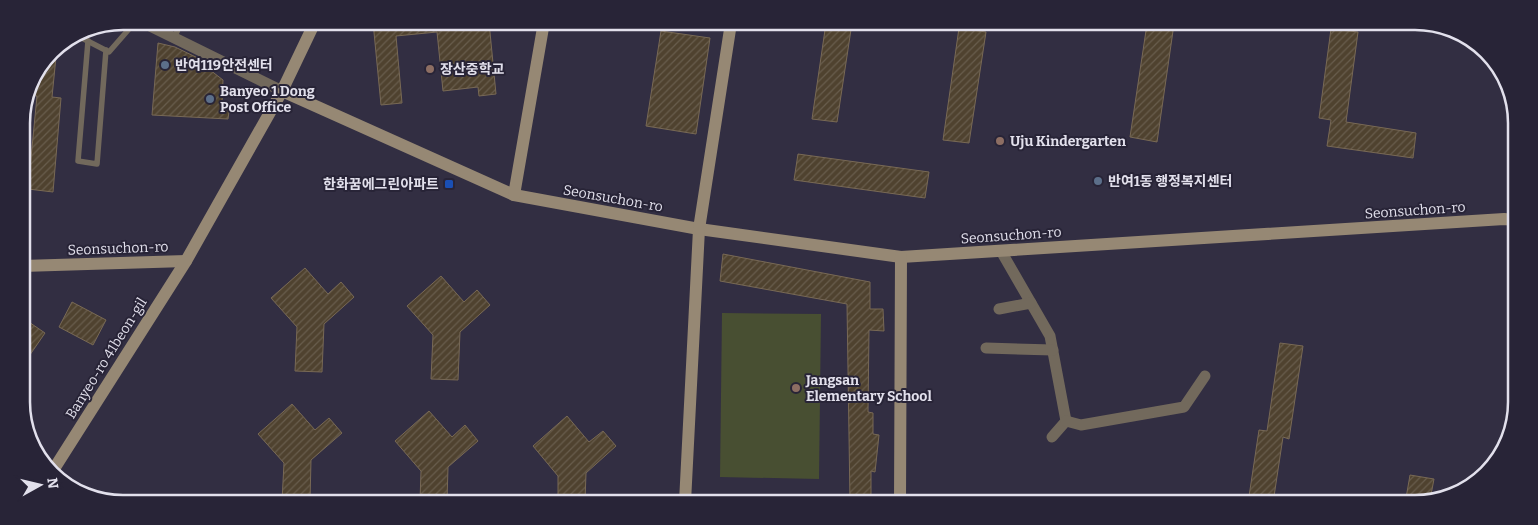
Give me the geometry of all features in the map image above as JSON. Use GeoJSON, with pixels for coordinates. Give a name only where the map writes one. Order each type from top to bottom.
{"type":"FeatureCollection","features":[{"type":"Feature","properties":{"kind":"main road"},"geometry":{"type":"LineString","coordinates":[[282,91],[311,30]]}},
{"type":"Feature","properties":{"kind":"main road"},"geometry":{"type":"LineString","coordinates":[[514,195],[543,30]]}},
{"type":"Feature","properties":{"kind":"main road"},"geometry":{"type":"LineString","coordinates":[[685,495],[699,229],[730,30]]}},
{"type":"Feature","properties":{"kind":"main road","name":"Seonsuchon-ro"},"geometry":{"type":"LineString","coordinates":[[30,266],[186,260],[282,91],[514,195],[699,229],[901,257],[1508,219]]}},
{"type":"Feature","properties":{"kind":"main road"},"geometry":{"type":"LineString","coordinates":[[900,495],[901,257]]}},
{"type":"Feature","properties":{"kind":"main road","name":"Banyeo-ro 41beon-gil"},"geometry":{"type":"LineString","coordinates":[[60,460],[186,260]]}},
{"type":"Feature","properties":{"kind":"street"},"geometry":{"type":"LineString","coordinates":[[158,30],[282,91]]}},
{"type":"Feature","properties":{"kind":"street"},"geometry":{"type":"LineString","coordinates":[[1001,251],[1050,336],[1066,420]]}},
{"type":"Feature","properties":{"kind":"street"},"geometry":{"type":"LineString","coordinates":[[999,309],[1031,303]]}},
{"type":"Feature","properties":{"kind":"street"},"geometry":{"type":"LineString","coordinates":[[986,348],[1052,350]]}},
{"type":"Feature","properties":{"kind":"street"},"geometry":{"type":"LineString","coordinates":[[1066,420],[1081,425],[1184,407],[1205,376]]}},
{"type":"Feature","properties":{"kind":"street"},"geometry":{"type":"LineString","coordinates":[[1052,437],[1066,420]]}},
{"type":"Feature","properties":{"kind":"lane"},"geometry":{"type":"LineString","coordinates":[[84,39],[109,52],[128,30]]}},
{"type":"Feature","properties":{"kind":"lane"},"geometry":{"type":"LineString","coordinates":[[174,38],[177,30]]}},
{"type":"Feature","properties":{"kind":"lane"},"geometry":{"type":"LineString","coordinates":[[88,41],[78,161],[97,164],[106,50]]}},
{"type":"Feature","properties":{"kind":"green space"},"geometry":{"type":"Polygon","coordinates":[[[722,313],[821,314],[819,479],[720,477],[722,313]]]}},
{"type":"Feature","properties":{"kind":"building"},"geometry":{"type":"Polygon","coordinates":[[[374,30],[490,30],[496,94],[479,96],[478,87],[443,91],[437,32],[396,36],[402,103],[381,105],[374,30]]]}},
{"type":"Feature","properties":{"kind":"building"},"geometry":{"type":"Polygon","coordinates":[[[825,30],[851,30],[837,122],[812,119],[825,30]]]}},
{"type":"Feature","properties":{"kind":"building"},"geometry":{"type":"Polygon","coordinates":[[[959,30],[986,32],[969,143],[943,140],[959,30]]]}},
{"type":"Feature","properties":{"kind":"building"},"geometry":{"type":"Polygon","coordinates":[[[1146,30],[1173,30],[1157,142],[1130,137],[1146,30]]]}},
{"type":"Feature","properties":{"kind":"building"},"geometry":{"type":"Polygon","coordinates":[[[1331,30],[1358,32],[1346,122],[1416,133],[1413,158],[1327,146],[1331,120],[1319,118],[1331,30]]]}},
{"type":"Feature","properties":{"kind":"building"},"geometry":{"type":"Polygon","coordinates":[[[661,31],[710,38],[696,134],[646,126],[661,31]]]}},
{"type":"Feature","properties":{"kind":"building"},"geometry":{"type":"Polygon","coordinates":[[[158,43],[175,47],[202,60],[201,63],[223,80],[222,102],[230,104],[228,119],[152,115],[158,43]]]}},
{"type":"Feature","properties":{"kind":"building"},"geometry":{"type":"Polygon","coordinates":[[[56,58],[52,97],[61,98],[53,192],[30,189],[30,168],[37,96],[34,96],[40,82],[56,58]]]}},
{"type":"Feature","properties":{"kind":"building"},"geometry":{"type":"Polygon","coordinates":[[[798,154],[929,172],[925,198],[794,180],[798,154]]]}},
{"type":"Feature","properties":{"kind":"building"},"geometry":{"type":"Polygon","coordinates":[[[723,254],[870,282],[870,309],[883,309],[884,331],[869,330],[868,412],[873,413],[873,434],[879,435],[875,472],[871,471],[871,495],[850,495],[847,304],[720,281],[723,254]]]}},
{"type":"Feature","properties":{"kind":"building"},"geometry":{"type":"Polygon","coordinates":[[[305,268],[328,294],[341,282],[354,297],[324,324],[322,372],[295,371],[297,327],[271,298],[305,268]]]}},
{"type":"Feature","properties":{"kind":"building"},"geometry":{"type":"Polygon","coordinates":[[[441,276],[464,302],[477,290],[490,305],[460,332],[458,380],[431,379],[433,335],[407,306],[441,276]]]}},
{"type":"Feature","properties":{"kind":"building"},"geometry":{"type":"Polygon","coordinates":[[[72,302],[106,320],[93,345],[59,327],[72,302]]]}},
{"type":"Feature","properties":{"kind":"building"},"geometry":{"type":"Polygon","coordinates":[[[30,323],[45,333],[30,355],[30,323]]]}},
{"type":"Feature","properties":{"kind":"building"},"geometry":{"type":"Polygon","coordinates":[[[1280,343],[1303,346],[1289,439],[1283,437],[1274,495],[1249,495],[1259,430],[1267,431],[1280,343]]]}},
{"type":"Feature","properties":{"kind":"building"},"geometry":{"type":"Polygon","coordinates":[[[292,404],[315,430],[329,418],[342,433],[311,460],[310,495],[282,495],[284,463],[258,434],[292,404]]]}},
{"type":"Feature","properties":{"kind":"building"},"geometry":{"type":"Polygon","coordinates":[[[429,411],[452,437],[465,425],[478,441],[448,467],[447,495],[420,495],[421,471],[395,441],[429,411]]]}},
{"type":"Feature","properties":{"kind":"building"},"geometry":{"type":"Polygon","coordinates":[[[567,416],[589,442],[603,431],[616,446],[586,473],[585,495],[558,495],[558,476],[533,446],[567,416]]]}},
{"type":"Feature","properties":{"kind":"building"},"geometry":{"type":"Polygon","coordinates":[[[1410,475],[1434,479],[1431,493],[1407,495],[1410,475]]]}},
{"type":"Feature","properties":{"kind":"place","name":"반여119안전센터"},"geometry":{"type":"Point","coordinates":[165,65]}},
{"type":"Feature","properties":{"kind":"place","name":"장산중학교"},"geometry":{"type":"Point","coordinates":[430,69]}},
{"type":"Feature","properties":{"kind":"place","name":"Banyeo 1 Dong Post Office"},"geometry":{"type":"Point","coordinates":[210,99]}},
{"type":"Feature","properties":{"kind":"place","name":"Uju Kindergarten"},"geometry":{"type":"Point","coordinates":[1000,141]}},
{"type":"Feature","properties":{"kind":"place","name":"반여1동 행정복지센터"},"geometry":{"type":"Point","coordinates":[1098,181]}},
{"type":"Feature","properties":{"kind":"place","name":"한화꿈에그린아파트"},"geometry":{"type":"Point","coordinates":[449,184]}},
{"type":"Feature","properties":{"kind":"place","name":"Jangsan Elementary School"},"geometry":{"type":"Point","coordinates":[796,388]}}]}
